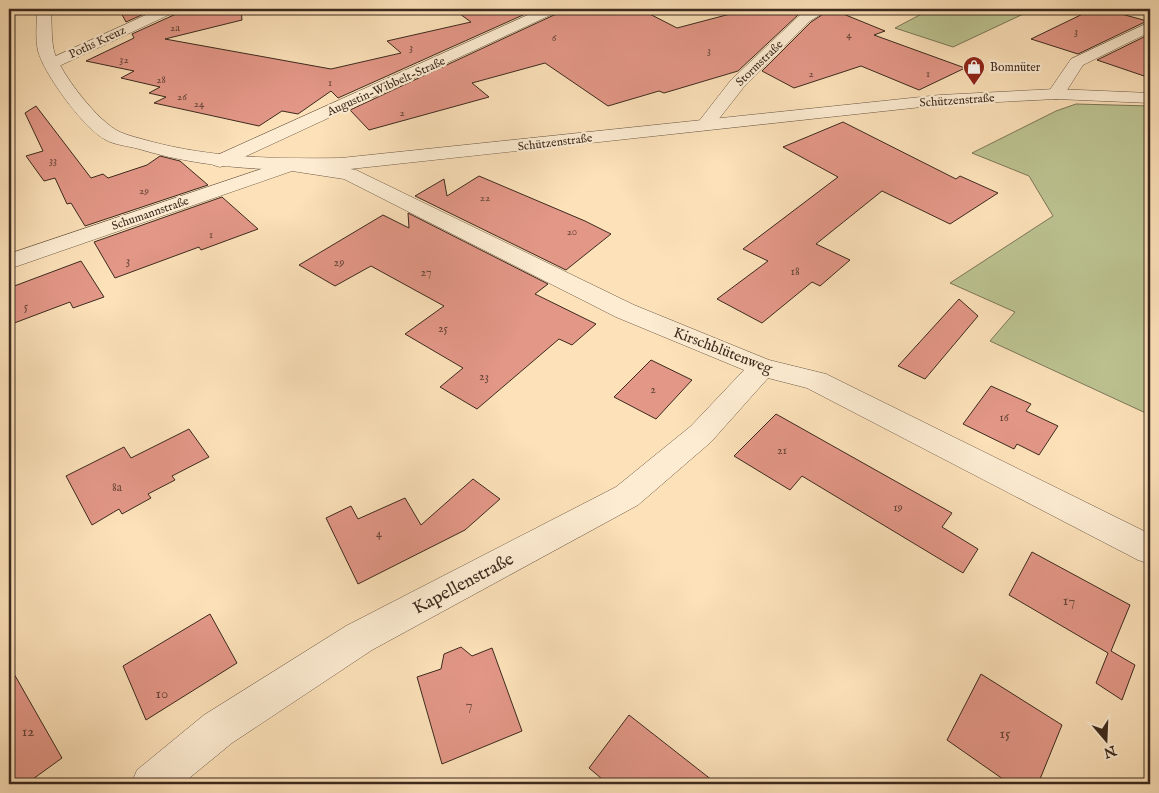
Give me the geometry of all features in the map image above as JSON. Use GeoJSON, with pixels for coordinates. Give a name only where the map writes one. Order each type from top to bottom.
{"type":"FeatureCollection","features":[{"type":"Feature","properties":{"kind":"street","name":"Schützenstraße"},"geometry":{"type":"LineString","coordinates":[[44,9],[46,50],[51,64],[56,74],[92,120],[112,136],[168,152],[220,161],[291,165],[351,163],[940,100],[1056,94],[1150,98]]}},
{"type":"Feature","properties":{"kind":"street","name":"Poths Kreuz"},"geometry":{"type":"LineString","coordinates":[[51,64],[170,9]]}},
{"type":"Feature","properties":{"kind":"street","name":"Augustin-Wibbelt-Straße"},"geometry":{"type":"LineString","coordinates":[[220,161],[552,9]]}},
{"type":"Feature","properties":{"kind":"street","name":"Stormstraße"},"geometry":{"type":"LineString","coordinates":[[705,125],[736,84],[805,18],[822,9]]}},
{"type":"Feature","properties":{"kind":"street"},"geometry":{"type":"LineString","coordinates":[[1056,94],[1077,62],[1150,26]]}},
{"type":"Feature","properties":{"kind":"street","name":"Schumannstraße"},"geometry":{"type":"LineString","coordinates":[[9,262],[291,165]]}},
{"type":"Feature","properties":{"kind":"street","name":"Kirschblütenweg"},"geometry":{"type":"LineString","coordinates":[[291,165],[348,174],[625,311],[762,367],[816,381],[1150,550]]}},
{"type":"Feature","properties":{"kind":"street","name":"Kapellenstraße"},"geometry":{"type":"LineString","coordinates":[[151,784],[218,729],[359,638],[627,496],[701,434],[762,367]]}},
{"type":"Feature","properties":{"kind":"green space"},"geometry":{"type":"Polygon","coordinates":[[[931,9],[1034,9],[953,47],[895,28],[931,9]]]}},
{"type":"Feature","properties":{"kind":"green space"},"geometry":{"type":"Polygon","coordinates":[[[1076,104],[1150,106],[1150,415],[990,341],[1015,312],[950,283],[1053,216],[1029,176],[972,153],[1056,111],[1076,104]]]}},
{"type":"Feature","properties":{"kind":"building"},"geometry":{"type":"Polygon","coordinates":[[[119,9],[155,9],[126,22],[119,9]]]}},
{"type":"Feature","properties":{"kind":"building"},"geometry":{"type":"Polygon","coordinates":[[[179,9],[241,9],[242,20],[165,39],[331,69],[401,53],[387,41],[471,22],[453,9],[514,9],[523,15],[338,98],[331,91],[298,114],[282,111],[259,126],[154,103],[166,97],[149,93],[160,87],[121,78],[134,71],[86,61],[134,38],[132,34],[176,14],[179,9]]]}},
{"type":"Feature","properties":{"kind":"building"},"geometry":{"type":"Polygon","coordinates":[[[582,9],[640,9],[677,28],[749,9],[808,9],[799,14],[738,71],[664,93],[659,91],[608,106],[545,63],[472,83],[489,97],[369,130],[350,110],[554,15],[582,9]]]}},
{"type":"Feature","properties":{"kind":"building"},"geometry":{"type":"Polygon","coordinates":[[[831,9],[885,31],[874,35],[965,68],[919,90],[861,66],[794,88],[762,71],[811,22],[831,9]]]}},
{"type":"Feature","properties":{"kind":"building"},"geometry":{"type":"Polygon","coordinates":[[[1093,9],[1103,9],[1147,21],[1078,54],[1031,39],[1093,9]]]}},
{"type":"Feature","properties":{"kind":"building"},"geometry":{"type":"Polygon","coordinates":[[[1150,34],[1150,78],[1097,60],[1150,34]]]}},
{"type":"Feature","properties":{"kind":"building"},"geometry":{"type":"Polygon","coordinates":[[[36,106],[91,178],[103,174],[108,178],[147,165],[160,156],[180,161],[208,185],[85,226],[71,203],[67,204],[55,178],[44,181],[26,156],[43,151],[25,113],[36,106]]]}},
{"type":"Feature","properties":{"kind":"building"},"geometry":{"type":"Polygon","coordinates":[[[843,122],[956,179],[960,176],[998,193],[950,224],[882,191],[816,244],[850,260],[820,286],[812,282],[762,323],[717,299],[768,261],[743,249],[838,177],[783,147],[843,122]]]}},
{"type":"Feature","properties":{"kind":"building"},"geometry":{"type":"Polygon","coordinates":[[[479,176],[611,234],[566,270],[415,196],[444,179],[447,196],[479,176]]]}},
{"type":"Feature","properties":{"kind":"building"},"geometry":{"type":"Polygon","coordinates":[[[222,197],[258,229],[201,250],[199,247],[115,278],[94,242],[222,197]]]}},
{"type":"Feature","properties":{"kind":"building"},"geometry":{"type":"Polygon","coordinates":[[[408,213],[548,284],[535,294],[596,324],[572,345],[559,339],[477,409],[440,387],[463,368],[405,334],[444,306],[371,266],[335,286],[299,265],[383,215],[409,228],[408,213]]]}},
{"type":"Feature","properties":{"kind":"building"},"geometry":{"type":"Polygon","coordinates":[[[81,261],[104,297],[73,308],[70,302],[9,325],[9,288],[81,261]]]}},
{"type":"Feature","properties":{"kind":"building"},"geometry":{"type":"Polygon","coordinates":[[[959,299],[978,316],[925,379],[898,366],[959,299]]]}},
{"type":"Feature","properties":{"kind":"building"},"geometry":{"type":"Polygon","coordinates":[[[651,360],[692,380],[656,419],[614,397],[651,360]]]}},
{"type":"Feature","properties":{"kind":"building"},"geometry":{"type":"Polygon","coordinates":[[[991,386],[1031,404],[1026,411],[1058,426],[1039,455],[1017,444],[1014,449],[963,424],[991,386]]]}},
{"type":"Feature","properties":{"kind":"building"},"geometry":{"type":"Polygon","coordinates":[[[776,414],[952,513],[942,527],[978,549],[963,573],[802,476],[790,490],[734,456],[776,414]]]}},
{"type":"Feature","properties":{"kind":"building"},"geometry":{"type":"Polygon","coordinates":[[[189,429],[209,457],[172,476],[175,480],[148,494],[151,498],[122,514],[119,509],[92,525],[66,476],[124,447],[131,458],[189,429]]]}},
{"type":"Feature","properties":{"kind":"building"},"geometry":{"type":"Polygon","coordinates":[[[473,479],[500,499],[465,530],[358,584],[326,518],[351,506],[358,519],[405,498],[421,525],[473,479]]]}},
{"type":"Feature","properties":{"kind":"building"},"geometry":{"type":"Polygon","coordinates":[[[1032,552],[1130,605],[1111,651],[1135,665],[1122,700],[1096,683],[1108,653],[1009,595],[1032,552]]]}},
{"type":"Feature","properties":{"kind":"building"},"geometry":{"type":"Polygon","coordinates":[[[210,614],[237,663],[146,720],[123,666],[210,614]]]}},
{"type":"Feature","properties":{"kind":"building"},"geometry":{"type":"Polygon","coordinates":[[[461,647],[472,656],[492,648],[522,731],[442,764],[417,677],[441,669],[444,654],[461,647]]]}},
{"type":"Feature","properties":{"kind":"building"},"geometry":{"type":"Polygon","coordinates":[[[9,665],[62,758],[26,784],[9,784],[9,665]]]}},
{"type":"Feature","properties":{"kind":"building"},"geometry":{"type":"Polygon","coordinates":[[[981,674],[1062,725],[1038,784],[1010,784],[947,740],[981,674]]]}},
{"type":"Feature","properties":{"kind":"building"},"geometry":{"type":"Polygon","coordinates":[[[629,715],[717,784],[608,784],[589,768],[629,715]]]}},
{"type":"Feature","properties":{"kind":"place","name":"Bomnüter"},"geometry":{"type":"Point","coordinates":[974,86]}}]}
